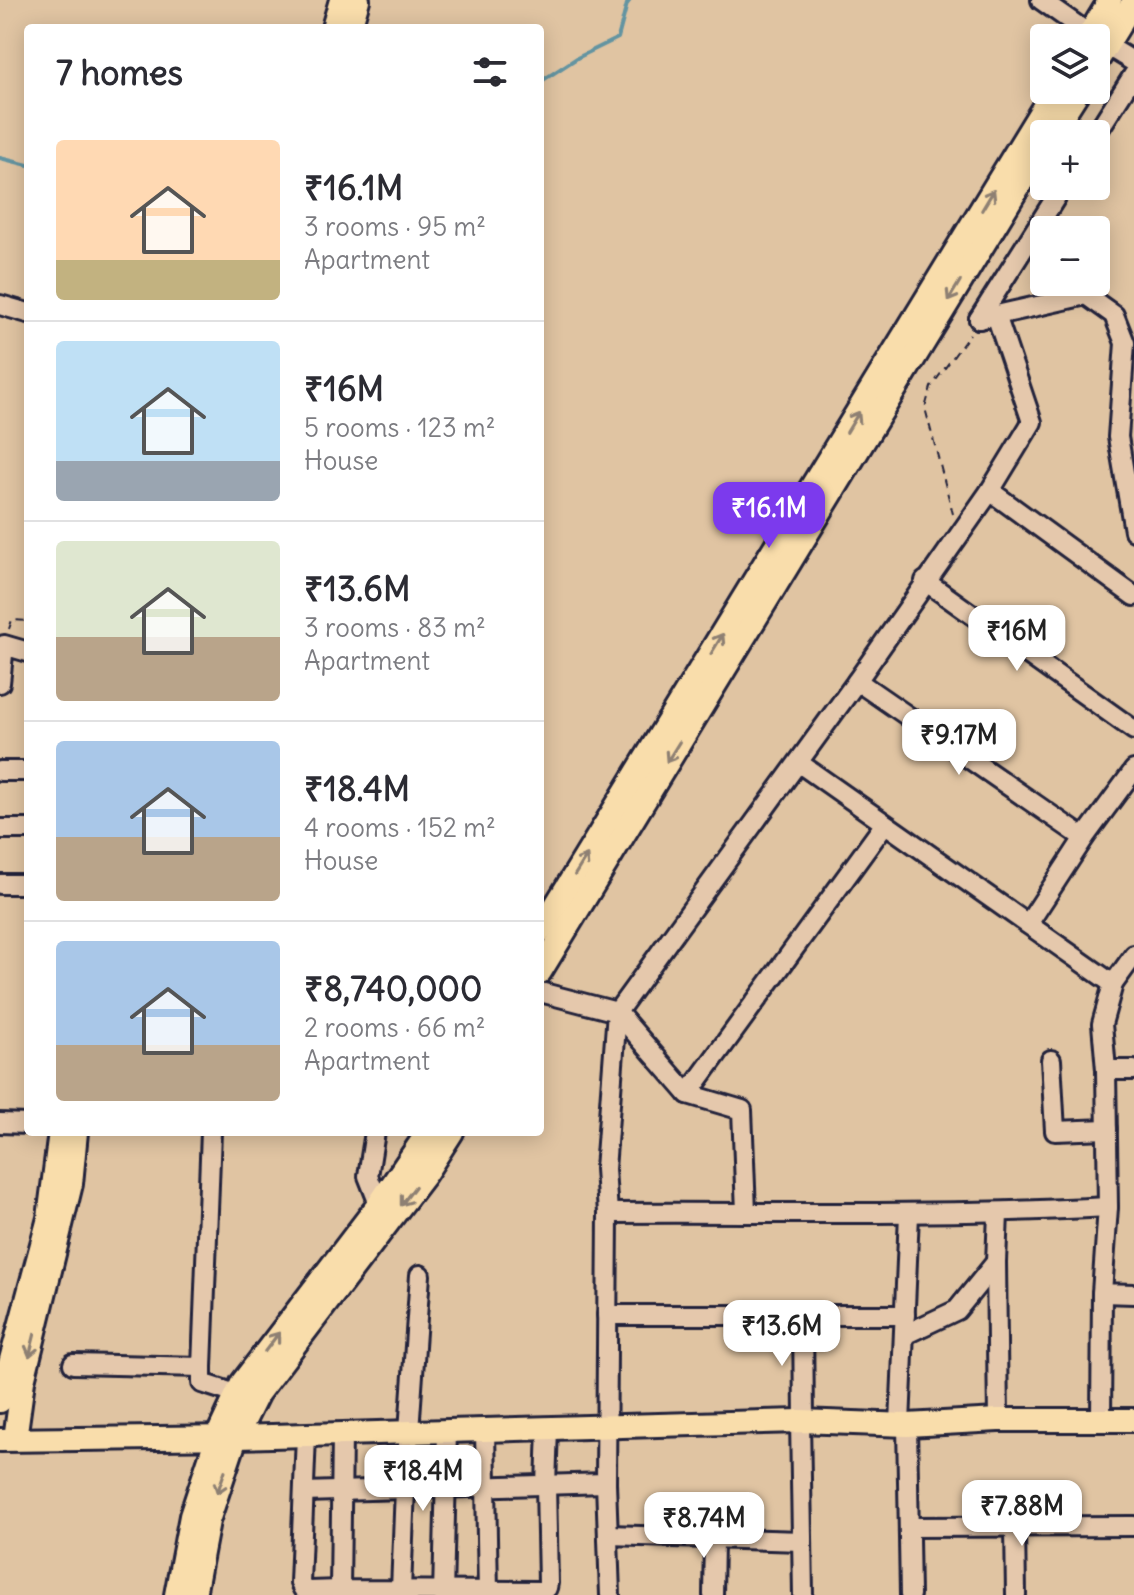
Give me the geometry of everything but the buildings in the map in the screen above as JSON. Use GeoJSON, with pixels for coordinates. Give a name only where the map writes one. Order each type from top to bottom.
{"type":"FeatureCollection","features":[{"type":"Feature","properties":{"kind":"main road"},"geometry":{"type":"LineString","coordinates":[[334,24],[341,0]]}},
{"type":"Feature","properties":{"kind":"main road"},"geometry":{"type":"LineString","coordinates":[[351,24],[358,0]]}},
{"type":"Feature","properties":{"kind":"main road"},"geometry":{"type":"LineString","coordinates":[[1102,24],[1110,0]]}},
{"type":"Feature","properties":{"kind":"main road"},"geometry":{"type":"LineString","coordinates":[[1110,27],[1134,1]]}},
{"type":"Feature","properties":{"kind":"main road"},"geometry":{"type":"LineString","coordinates":[[544,965],[701,688],[1046,104]]}},
{"type":"Feature","properties":{"kind":"main road"},"geometry":{"type":"LineString","coordinates":[[544,925],[701,688],[1030,167]]}},
{"type":"Feature","properties":{"kind":"main road"},"geometry":{"type":"LineString","coordinates":[[0,1401],[4,1362],[49,1218],[60,1136]]}},
{"type":"Feature","properties":{"kind":"main road"},"geometry":{"type":"LineString","coordinates":[[76,1136],[71,1184],[8,1440],[802,1421],[904,1424],[1134,1420]]}},
{"type":"Feature","properties":{"kind":"main road"},"geometry":{"type":"LineString","coordinates":[[176,1595],[191,1516],[248,1387],[425,1136]]}},
{"type":"Feature","properties":{"kind":"main road"},"geometry":{"type":"LineString","coordinates":[[248,1387],[425,1174],[449,1136]]}},
{"type":"Feature","properties":{"kind":"main road"},"geometry":{"type":"LineString","coordinates":[[194,1595],[227,1437]]}},
{"type":"Feature","properties":{"kind":"street"},"geometry":{"type":"LineString","coordinates":[[1041,0],[1071,24]]}},
{"type":"Feature","properties":{"kind":"street"},"geometry":{"type":"LineString","coordinates":[[1110,50],[1134,62]]}},
{"type":"Feature","properties":{"kind":"street"},"geometry":{"type":"LineString","coordinates":[[1105,120],[1134,74]]}},
{"type":"Feature","properties":{"kind":"street"},"geometry":{"type":"LineString","coordinates":[[988,317],[1055,200]]}},
{"type":"Feature","properties":{"kind":"street"},"geometry":{"type":"LineString","coordinates":[[988,317],[1086,295],[1114,315],[1125,343],[1118,437],[1134,531]]}},
{"type":"Feature","properties":{"kind":"street"},"geometry":{"type":"LineString","coordinates":[[0,305],[24,312]]}},
{"type":"Feature","properties":{"kind":"street"},"geometry":{"type":"LineString","coordinates":[[610,1595],[606,1483],[608,1213],[605,1169],[617,1012],[857,681],[990,491],[1032,422],[988,317]]}},
{"type":"Feature","properties":{"kind":"street"},"geometry":{"type":"LineString","coordinates":[[990,491],[1134,596]]}},
{"type":"Feature","properties":{"kind":"street"},"geometry":{"type":"LineString","coordinates":[[925,581],[1134,730]]}},
{"type":"Feature","properties":{"kind":"street"},"geometry":{"type":"LineString","coordinates":[[0,683],[4,645],[24,651]]}},
{"type":"Feature","properties":{"kind":"street"},"geometry":{"type":"LineString","coordinates":[[857,681],[1084,838]]}},
{"type":"Feature","properties":{"kind":"street"},"geometry":{"type":"LineString","coordinates":[[799,763],[1113,984]]}},
{"type":"Feature","properties":{"kind":"street"},"geometry":{"type":"LineString","coordinates":[[1028,924],[1084,838],[1134,770]]}},
{"type":"Feature","properties":{"kind":"street"},"geometry":{"type":"LineString","coordinates":[[0,771],[24,771]]}},
{"type":"Feature","properties":{"kind":"street"},"geometry":{"type":"LineString","coordinates":[[688,1094],[884,825]]}},
{"type":"Feature","properties":{"kind":"street"},"geometry":{"type":"LineString","coordinates":[[0,829],[24,829]]}},
{"type":"Feature","properties":{"kind":"street"},"geometry":{"type":"LineString","coordinates":[[0,884],[24,884]]}},
{"type":"Feature","properties":{"kind":"street"},"geometry":{"type":"LineString","coordinates":[[1101,1420],[1102,1293],[1108,1207],[1106,1070],[1102,1024],[1113,984],[1134,955]]}},
{"type":"Feature","properties":{"kind":"street"},"geometry":{"type":"LineString","coordinates":[[544,993],[617,1012],[688,1094],[742,1110],[746,1212]]}},
{"type":"Feature","properties":{"kind":"street"},"geometry":{"type":"LineString","coordinates":[[1051,1060],[1055,1131],[1107,1129]]}},
{"type":"Feature","properties":{"kind":"street"},"geometry":{"type":"LineString","coordinates":[[1106,1070],[1134,1070]]}},
{"type":"Feature","properties":{"kind":"street"},"geometry":{"type":"LineString","coordinates":[[0,1123],[24,1124]]}},
{"type":"Feature","properties":{"kind":"street"},"geometry":{"type":"LineString","coordinates":[[211,1136],[202,1383],[248,1387]]}},
{"type":"Feature","properties":{"kind":"street"},"geometry":{"type":"LineString","coordinates":[[374,1136],[368,1176],[379,1204]]}},
{"type":"Feature","properties":{"kind":"street"},"geometry":{"type":"LineString","coordinates":[[608,1213],[998,1213],[1108,1207]]}},
{"type":"Feature","properties":{"kind":"street"},"geometry":{"type":"LineString","coordinates":[[998,1213],[998,1420]]}},
{"type":"Feature","properties":{"kind":"street"},"geometry":{"type":"LineString","coordinates":[[909,1214],[904,1424],[910,1595]]}},
{"type":"Feature","properties":{"kind":"street"},"geometry":{"type":"LineString","coordinates":[[904,1335],[957,1310],[996,1262]]}},
{"type":"Feature","properties":{"kind":"street"},"geometry":{"type":"LineString","coordinates":[[401,1590],[420,1275]]}},
{"type":"Feature","properties":{"kind":"street"},"geometry":{"type":"LineString","coordinates":[[1102,1293],[1134,1294]]}},
{"type":"Feature","properties":{"kind":"street"},"geometry":{"type":"LineString","coordinates":[[607,1315],[905,1315]]}},
{"type":"Feature","properties":{"kind":"street"},"geometry":{"type":"LineString","coordinates":[[803,1315],[803,1595]]}},
{"type":"Feature","properties":{"kind":"street"},"geometry":{"type":"LineString","coordinates":[[73,1364],[202,1367]]}},
{"type":"Feature","properties":{"kind":"street"},"geometry":{"type":"LineString","coordinates":[[306,1435],[300,1583],[303,1589],[443,1593],[543,1591],[547,1588],[548,1428]]}},
{"type":"Feature","properties":{"kind":"street"},"geometry":{"type":"LineString","coordinates":[[485,1430],[488,1592]]}},
{"type":"Feature","properties":{"kind":"street"},"geometry":{"type":"LineString","coordinates":[[443,1593],[447,1431]]}},
{"type":"Feature","properties":{"kind":"street"},"geometry":{"type":"LineString","coordinates":[[340,1590],[342,1434]]}},
{"type":"Feature","properties":{"kind":"street"},"geometry":{"type":"LineString","coordinates":[[304,1492],[606,1483]]}},
{"type":"Feature","properties":{"kind":"street"},"geometry":{"type":"LineString","coordinates":[[910,1527],[1134,1526]]}},
{"type":"Feature","properties":{"kind":"street"},"geometry":{"type":"LineString","coordinates":[[1015,1527],[1016,1595]]}},
{"type":"Feature","properties":{"kind":"street"},"geometry":{"type":"LineString","coordinates":[[608,1535],[802,1541]]}},
{"type":"Feature","properties":{"kind":"street"},"geometry":{"type":"LineString","coordinates":[[713,1595],[714,1540]]}},
{"type":"Feature","properties":{"kind":"path"},"geometry":{"type":"LineString","coordinates":[[958,535],[925,408],[931,387],[988,317]]}},
{"type":"Feature","properties":{"kind":"path"},"geometry":{"type":"LineString","coordinates":[[4,645],[12,620],[24,621]]}},
{"type":"Feature","properties":{"kind":"waterway"},"geometry":{"type":"LineString","coordinates":[[544,79],[577,58],[618,38],[630,0]]}},
{"type":"Feature","properties":{"kind":"waterway"},"geometry":{"type":"LineString","coordinates":[[0,158],[24,164]]}}]}
